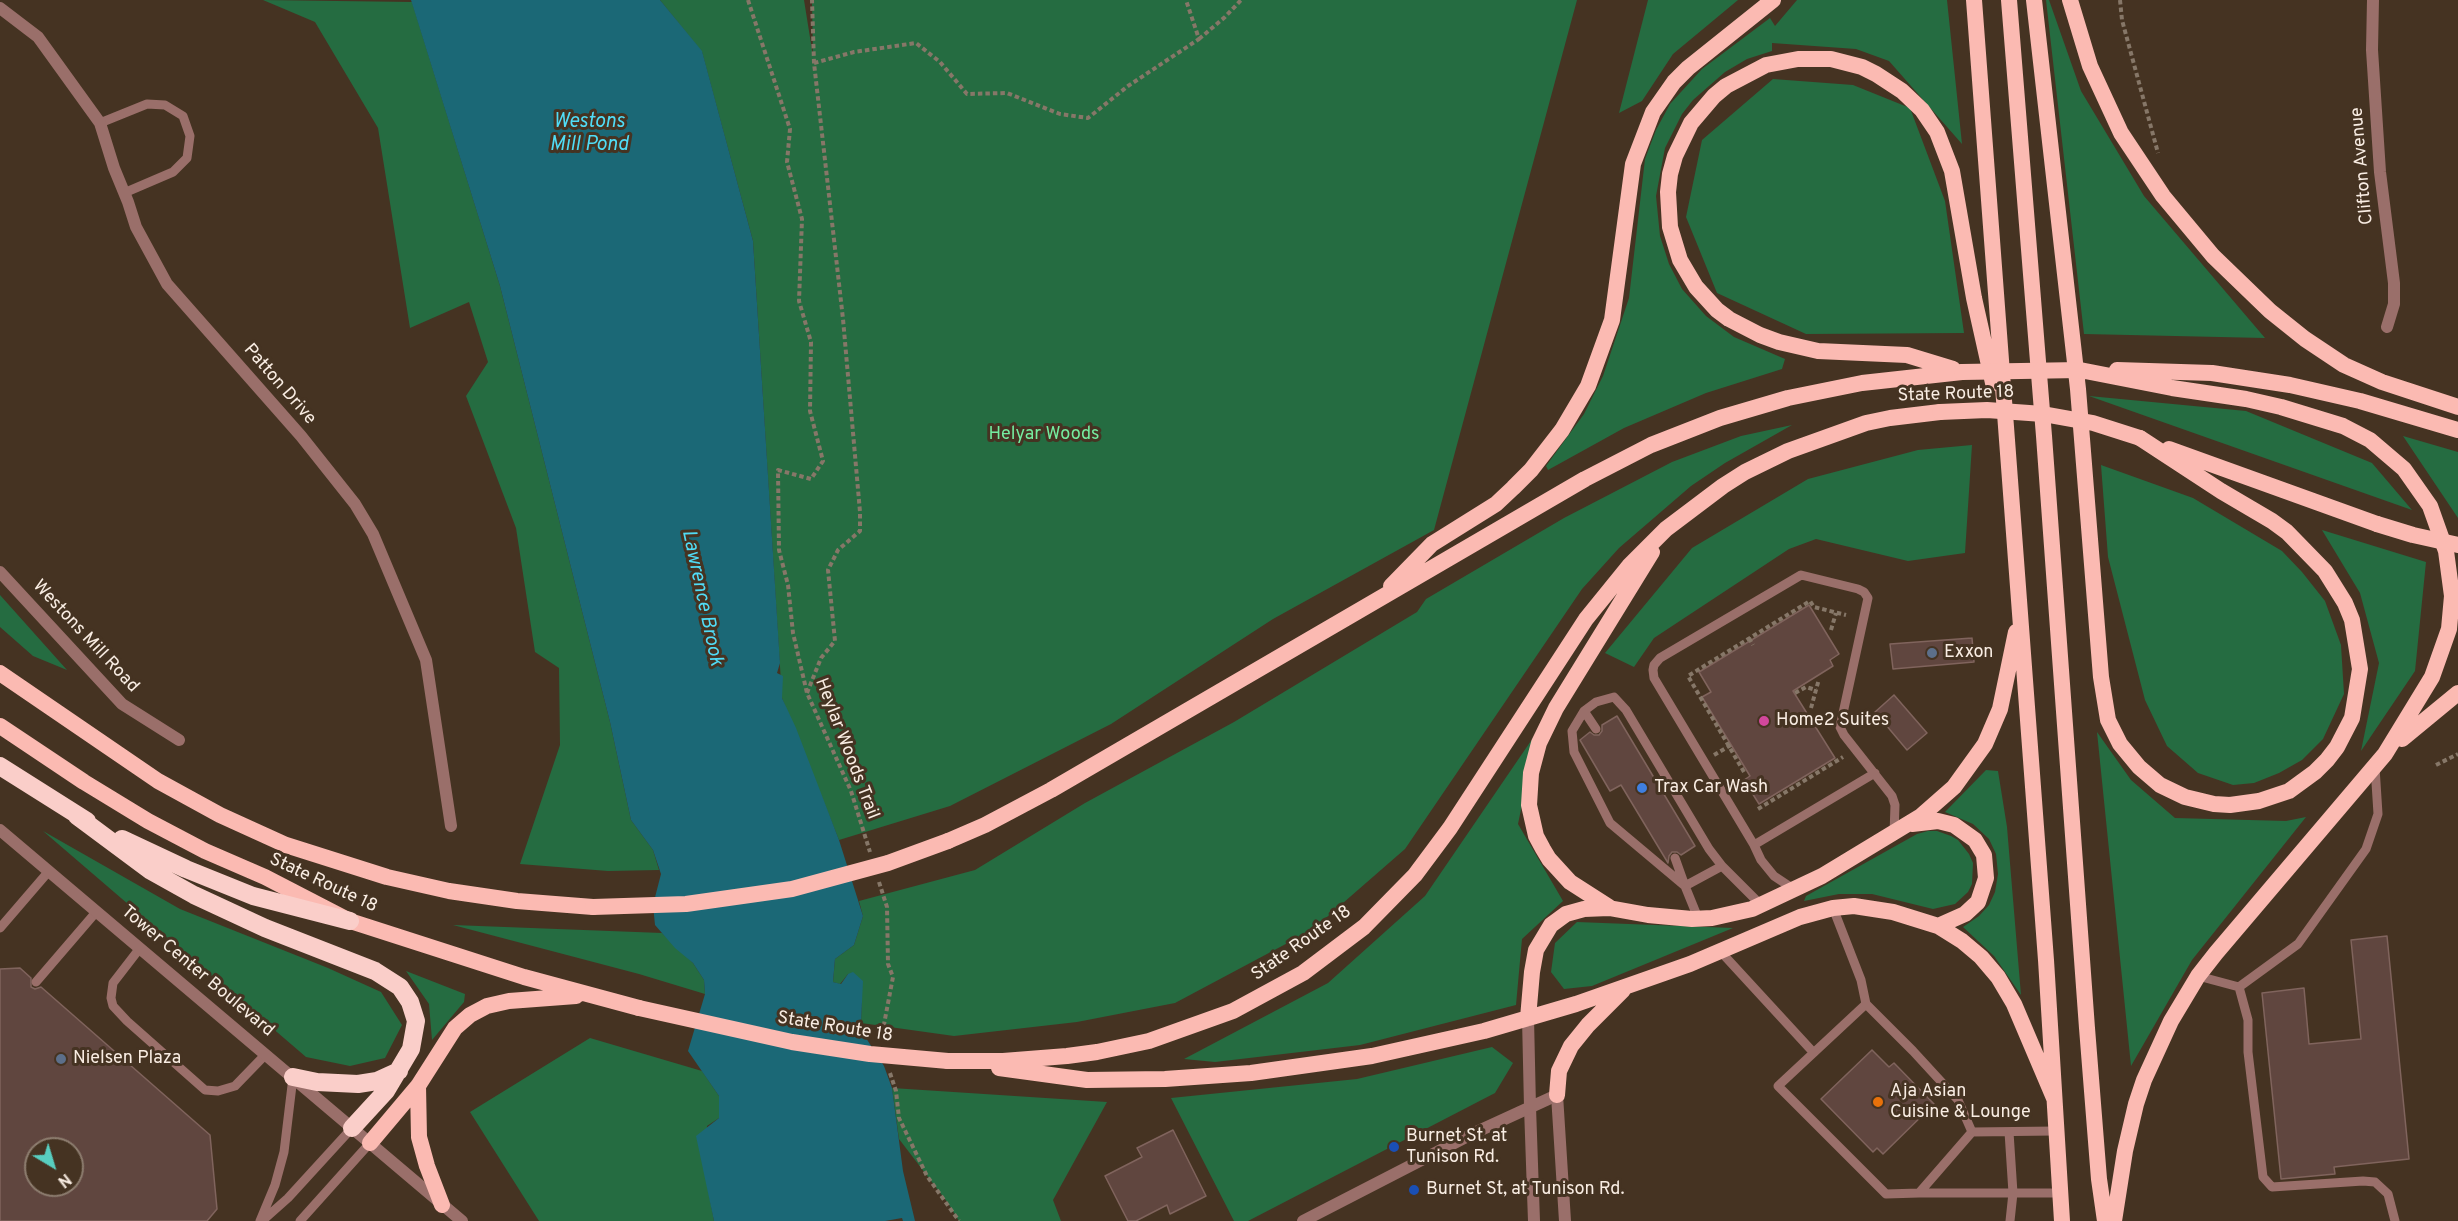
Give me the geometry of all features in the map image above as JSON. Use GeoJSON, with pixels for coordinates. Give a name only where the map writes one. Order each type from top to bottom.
{"type":"FeatureCollection","features":[{"type":"Feature","properties":{"kind":"highway"},"geometry":{"type":"LineString","coordinates":[[1374,603],[1432,544],[1496,504],[1531,470],[1562,430],[1588,386],[1612,320],[1630,182],[1638,147],[1649,121],[1664,95],[1688,68],[1773,0]]}},
{"type":"Feature","properties":{"kind":"highway"},"geometry":{"type":"LineString","coordinates":[[1974,0],[2005,440],[2046,960],[2062,1221]]}},
{"type":"Feature","properties":{"kind":"highway"},"geometry":{"type":"LineString","coordinates":[[2009,0],[2099,1179],[2115,1218]]}},
{"type":"Feature","properties":{"kind":"highway"},"geometry":{"type":"LineString","coordinates":[[2034,0],[2077,378],[2101,677],[2108,720],[2121,744],[2139,767],[2160,784],[2185,797],[2214,804],[2230,805],[2259,801],[2289,791],[2302,783],[2326,760],[2337,747],[2352,718],[2360,669],[2356,635],[2348,611],[2325,571],[2287,532],[2140,438]]}},
{"type":"Feature","properties":{"kind":"highway"},"geometry":{"type":"LineString","coordinates":[[2070,0],[2090,66],[2121,133],[2168,203],[2213,256],[2270,311],[2305,339],[2344,365],[2382,382],[2458,407]]}},
{"type":"Feature","properties":{"kind":"highway"},"geometry":{"type":"LineString","coordinates":[[1962,372],[1907,355],[1818,351],[1779,342],[1736,323],[1706,298],[1687,273],[1674,243],[1670,227],[1668,192],[1675,156],[1682,139],[1691,123],[1714,96],[1739,78],[1766,65],[1798,59],[1831,59],[1848,62],[1876,74],[1902,91],[1922,110],[1937,132],[1952,171],[1974,298],[2005,440]]}},
{"type":"Feature","properties":{"kind":"highway"},"geometry":{"type":"LineString","coordinates":[[2080,370],[2172,388],[2246,399],[2303,413],[2357,433],[2383,449],[2404,469],[2430,506],[2442,535],[2451,581],[2451,611],[2445,645],[2432,677],[2380,760]]}},
{"type":"Feature","properties":{"kind":"highway","name":"State Route 18"},"geometry":{"type":"LineString","coordinates":[[0,673],[158,781],[220,815],[286,845],[387,877],[449,891],[517,901],[593,907],[686,904],[783,891],[855,873],[948,841],[985,825],[1051,790],[1585,479],[1643,449],[1686,431],[1753,408],[1862,383],[1962,372],[2080,370],[2175,372],[2249,379],[2324,392],[2458,430]]}},
{"type":"Feature","properties":{"kind":"highway","name":"State Route 18"},"geometry":{"type":"LineString","coordinates":[[0,726],[148,821],[350,921],[489,967],[590,995],[792,1042],[870,1054],[948,1061],[1003,1061],[1097,1052],[1149,1041],[1233,1011],[1278,988],[1323,958],[1364,927],[1415,875],[1450,828],[1586,619],[1629,566],[1666,529],[1723,486],[1746,472],[1788,451],[1866,423],[1940,412],[1987,410],[2043,414],[2093,423],[2377,524],[2458,545]]}},
{"type":"Feature","properties":{"kind":"highway"},"geometry":{"type":"LineString","coordinates":[[1610,908],[1570,882],[1543,849],[1536,836],[1529,805],[1531,773],[1539,743],[1556,708],[1666,529]]}},
{"type":"Feature","properties":{"kind":"highway"},"geometry":{"type":"LineString","coordinates":[[1528,1018],[1533,961],[1546,932],[1558,919],[1575,911],[1610,908],[1648,915],[1698,918],[1732,915],[1762,906],[1795,890],[1911,824],[1954,787],[1985,744],[2000,709],[2020,614]]}},
{"type":"Feature","properties":{"kind":"highway"},"geometry":{"type":"LineString","coordinates":[[2115,1218],[2130,1127],[2144,1080],[2171,1021],[2198,976],[2236,928],[2380,760],[2428,716],[2458,693]]}},
{"type":"Feature","properties":{"kind":"highway"},"geometry":{"type":"LineString","coordinates":[[0,766],[77,816],[152,871],[194,896],[274,932],[375,971],[393,981],[410,1002],[416,1020],[415,1039],[400,1070],[386,1091],[352,1128]]}},
{"type":"Feature","properties":{"kind":"highway"},"geometry":{"type":"LineString","coordinates":[[77,816],[156,855],[253,896],[350,921]]}},
{"type":"Feature","properties":{"kind":"highway"},"geometry":{"type":"LineString","coordinates":[[1911,824],[1938,821],[1954,825],[1975,840],[1984,855],[1986,878],[1978,902],[1965,914],[1938,926]]}},
{"type":"Feature","properties":{"kind":"highway"},"geometry":{"type":"LineString","coordinates":[[948,1061],[1087,1080],[1210,1076],[1293,1068],[1372,1056],[1528,1018],[1626,988],[1721,952],[1800,917],[1833,908],[1854,906],[1880,909],[1938,926],[1972,949],[1998,977],[2014,1004],[2054,1098]]}},
{"type":"Feature","properties":{"kind":"highway"},"geometry":{"type":"LineString","coordinates":[[1557,1095],[1559,1071],[1571,1046],[1588,1025],[1626,988]]}},
{"type":"Feature","properties":{"kind":"highway"},"geometry":{"type":"LineString","coordinates":[[370,1143],[418,1086],[455,1028],[477,1010],[509,1001],[590,995]]}},
{"type":"Feature","properties":{"kind":"highway"},"geometry":{"type":"LineString","coordinates":[[293,1077],[317,1082],[358,1084],[377,1081],[400,1070]]}},
{"type":"Feature","properties":{"kind":"highway"},"geometry":{"type":"LineString","coordinates":[[418,1086],[419,1137],[442,1205]]}},
{"type":"Feature","properties":{"kind":"street","name":"Clifton Avenue"},"geometry":{"type":"LineString","coordinates":[[2373,0],[2372,50],[2380,171],[2394,283],[2394,304],[2386,327]]}},
{"type":"Feature","properties":{"kind":"street","name":"Patton Drive"},"geometry":{"type":"LineString","coordinates":[[0,8],[38,37],[100,123],[136,227],[167,284],[301,436],[355,504],[373,534],[426,660],[451,826]]}},
{"type":"Feature","properties":{"kind":"street","name":"Westons Mill Road"},"geometry":{"type":"LineString","coordinates":[[0,572],[122,704],[180,740]]}},
{"type":"Feature","properties":{"kind":"street","name":"Tower Center Boulevard"},"geometry":{"type":"LineString","coordinates":[[0,830],[462,1221]]}},
{"type":"Feature","properties":{"kind":"street"},"geometry":{"type":"LineString","coordinates":[[1528,1018],[1534,1221]]}},
{"type":"Feature","properties":{"kind":"street"},"geometry":{"type":"LineString","coordinates":[[1303,1221],[1472,1134],[1557,1095],[1565,1221]]}},
{"type":"Feature","properties":{"kind":"lane"},"geometry":{"type":"LineString","coordinates":[[100,123],[147,104],[165,105],[183,116],[190,136],[187,158],[173,172],[124,193]]}},
{"type":"Feature","properties":{"kind":"lane"},"geometry":{"type":"LineString","coordinates":[[1795,890],[1774,876],[1761,860],[1654,678],[1653,667],[1660,658],[1801,575],[1858,588],[1868,598],[1840,727],[1892,796],[1895,805],[1894,834]]}},
{"type":"Feature","properties":{"kind":"lane"},"geometry":{"type":"LineString","coordinates":[[1685,886],[1610,823],[1574,752],[1572,731],[1584,711],[1596,702],[1614,697],[1626,710],[1709,849],[1722,866],[1762,906]]}},
{"type":"Feature","properties":{"kind":"lane"},"geometry":{"type":"LineString","coordinates":[[1584,711],[1596,729]]}},
{"type":"Feature","properties":{"kind":"lane"},"geometry":{"type":"LineString","coordinates":[[2239,987],[2298,944],[2366,849],[2378,814],[2380,760]]}},
{"type":"Feature","properties":{"kind":"lane"},"geometry":{"type":"LineString","coordinates":[[1754,845],[1875,773]]}},
{"type":"Feature","properties":{"kind":"lane"},"geometry":{"type":"LineString","coordinates":[[1675,858],[1698,918]]}},
{"type":"Feature","properties":{"kind":"lane"},"geometry":{"type":"LineString","coordinates":[[1685,886],[1722,866]]}},
{"type":"Feature","properties":{"kind":"lane"},"geometry":{"type":"LineString","coordinates":[[0,928],[49,871]]}},
{"type":"Feature","properties":{"kind":"lane"},"geometry":{"type":"LineString","coordinates":[[1833,908],[1861,981],[1866,1004],[1958,1100],[1972,1132]]}},
{"type":"Feature","properties":{"kind":"lane"},"geometry":{"type":"LineString","coordinates":[[36,982],[97,912]]}},
{"type":"Feature","properties":{"kind":"lane"},"geometry":{"type":"LineString","coordinates":[[140,948],[113,983],[111,998],[113,1006],[205,1090],[218,1091],[236,1086],[266,1054]]}},
{"type":"Feature","properties":{"kind":"lane"},"geometry":{"type":"LineString","coordinates":[[1721,952],[1813,1052]]}},
{"type":"Feature","properties":{"kind":"lane"},"geometry":{"type":"LineString","coordinates":[[2198,976],[2239,987]]}},
{"type":"Feature","properties":{"kind":"lane"},"geometry":{"type":"LineString","coordinates":[[2239,987],[2248,1020],[2248,1053],[2262,1177],[2272,1187],[2375,1182],[2388,1194],[2395,1221]]}},
{"type":"Feature","properties":{"kind":"lane"},"geometry":{"type":"LineString","coordinates":[[1866,1004],[1778,1086],[1886,1194],[2060,1193]]}},
{"type":"Feature","properties":{"kind":"lane"},"geometry":{"type":"LineString","coordinates":[[261,1221],[275,1185],[284,1152],[293,1077]]}},
{"type":"Feature","properties":{"kind":"lane"},"geometry":{"type":"LineString","coordinates":[[261,1221],[288,1198],[352,1128]]}},
{"type":"Feature","properties":{"kind":"lane"},"geometry":{"type":"LineString","coordinates":[[1919,1193],[1972,1132],[2055,1131]]}},
{"type":"Feature","properties":{"kind":"lane"},"geometry":{"type":"LineString","coordinates":[[2009,1132],[2013,1193],[2010,1221]]}},
{"type":"Feature","properties":{"kind":"lane"},"geometry":{"type":"LineString","coordinates":[[300,1221],[370,1143]]}},
{"type":"Feature","properties":{"kind":"path","name":"Heylar Woods Trail"},"geometry":{"type":"LineString","coordinates":[[748,0],[790,129],[787,162],[802,219],[799,301],[811,342],[810,411],[823,461],[811,479],[778,470],[779,550],[788,585],[793,633],[807,693],[851,791],[870,855]]}},
{"type":"Feature","properties":{"kind":"path"},"geometry":{"type":"LineString","coordinates":[[807,693],[821,658],[835,641],[828,570],[838,550],[860,531],[843,319],[814,63],[812,0]]}},
{"type":"Feature","properties":{"kind":"path"},"geometry":{"type":"LineString","coordinates":[[1186,0],[1199,39]]}},
{"type":"Feature","properties":{"kind":"path"},"geometry":{"type":"LineString","coordinates":[[814,63],[854,52],[916,43],[940,62],[967,94],[1007,93],[1060,114],[1088,118],[1128,86],[1199,39],[1241,0]]}},
{"type":"Feature","properties":{"kind":"path"},"geometry":{"type":"LineString","coordinates":[[2120,0],[2122,20],[2160,164]]}},
{"type":"Feature","properties":{"kind":"path"},"geometry":{"type":"LineString","coordinates":[[1744,772],[1688,676],[1810,601],[1814,607],[1846,615]]}},
{"type":"Feature","properties":{"kind":"path"},"geometry":{"type":"LineString","coordinates":[[1831,630],[1836,612]]}},
{"type":"Feature","properties":{"kind":"path"},"geometry":{"type":"LineString","coordinates":[[1749,638],[1753,645]]}},
{"type":"Feature","properties":{"kind":"path"},"geometry":{"type":"LineString","coordinates":[[1811,708],[1819,679]]}},
{"type":"Feature","properties":{"kind":"path"},"geometry":{"type":"LineString","coordinates":[[1795,693],[1806,687],[1816,690]]}},
{"type":"Feature","properties":{"kind":"path"},"geometry":{"type":"LineString","coordinates":[[2436,765],[2458,754]]}},
{"type":"Feature","properties":{"kind":"path"},"geometry":{"type":"LineString","coordinates":[[1758,809],[1790,787],[1844,756]]}},
{"type":"Feature","properties":{"kind":"path"},"geometry":{"type":"LineString","coordinates":[[877,876],[887,908],[888,964],[893,977],[881,1040],[884,1050]]}},
{"type":"Feature","properties":{"kind":"path"},"geometry":{"type":"LineString","coordinates":[[890,1071],[896,1091],[898,1118],[927,1176],[959,1221]]}},
{"type":"Feature","properties":{"kind":"green space"},"geometry":{"type":"Polygon","coordinates":[[[263,0],[412,2],[500,286],[610,722],[631,820],[653,850],[659,870],[608,871],[520,864],[560,745],[559,668],[535,652],[516,528],[466,396],[488,362],[469,302],[410,328],[378,128],[315,22],[263,0]]]}},
{"type":"Feature","properties":{"kind":"green space","name":"Helyar Woods"},"geometry":{"type":"Polygon","coordinates":[[[660,0],[804,0],[813,56],[812,0],[1577,0],[1434,530],[1273,619],[1111,724],[950,806],[839,840],[782,698],[753,241],[702,52],[660,0]]]}},
{"type":"Feature","properties":{"kind":"green space"},"geometry":{"type":"Polygon","coordinates":[[[1648,0],[1738,0],[1673,54],[1642,101],[1619,113],[1648,0]]]}},
{"type":"Feature","properties":{"kind":"green space"},"geometry":{"type":"Polygon","coordinates":[[[1797,0],[1947,0],[1962,144],[1889,61],[1856,49],[1772,43],[1772,51],[1747,59],[1725,72],[1693,100],[1682,114],[1665,148],[1656,196],[1660,236],[1669,264],[1682,289],[1706,316],[1734,337],[1785,359],[1782,369],[1706,393],[1624,428],[1548,470],[1546,466],[1584,414],[1603,376],[1629,298],[1645,159],[1656,130],[1670,104],[1702,69],[1770,18],[1775,26],[1797,0]]]}},
{"type":"Feature","properties":{"kind":"green space"},"geometry":{"type":"Polygon","coordinates":[[[2046,0],[2049,0],[2081,91],[2144,196],[2265,338],[2084,334],[2046,0]]]}},
{"type":"Feature","properties":{"kind":"green space"},"geometry":{"type":"Polygon","coordinates":[[[1773,79],[1853,85],[1910,108],[1945,201],[1964,333],[1806,334],[1717,293],[1686,217],[1702,140],[1773,79]]]}},
{"type":"Feature","properties":{"kind":"green space"},"geometry":{"type":"Polygon","coordinates":[[[2089,396],[2246,411],[2372,463],[2412,510],[2089,396]]]}},
{"type":"Feature","properties":{"kind":"green space"},"geometry":{"type":"Polygon","coordinates":[[[1792,425],[1725,463],[1691,486],[1619,548],[1582,589],[1405,849],[1312,930],[1175,1003],[1077,1022],[954,1036],[861,1023],[862,996],[848,974],[840,984],[833,982],[835,959],[854,945],[863,916],[859,901],[975,870],[1085,803],[1234,722],[1417,612],[1426,599],[1564,518],[1672,462],[1741,436],[1792,425]]]}},
{"type":"Feature","properties":{"kind":"green space"},"geometry":{"type":"Polygon","coordinates":[[[2403,436],[2458,452],[2458,518],[2403,436]]]}},
{"type":"Feature","properties":{"kind":"green space"},"geometry":{"type":"Polygon","coordinates":[[[1972,445],[1965,553],[1908,561],[1816,539],[1789,549],[1654,638],[1634,667],[1605,653],[1692,548],[1808,479],[1918,450],[1972,445]]]}},
{"type":"Feature","properties":{"kind":"green space"},"geometry":{"type":"Polygon","coordinates":[[[2101,465],[2193,498],[2282,551],[2325,601],[2341,645],[2344,694],[2323,739],[2302,760],[2254,783],[2233,785],[2198,773],[2167,746],[2145,700],[2108,557],[2101,465]]]}},
{"type":"Feature","properties":{"kind":"green space"},"geometry":{"type":"Polygon","coordinates":[[[2322,530],[2426,562],[2415,671],[2361,751],[2379,663],[2360,593],[2322,530]]]}},
{"type":"Feature","properties":{"kind":"green space"},"geometry":{"type":"Polygon","coordinates":[[[0,595],[67,670],[33,656],[0,627],[0,595]]]}},
{"type":"Feature","properties":{"kind":"green space"},"geometry":{"type":"Polygon","coordinates":[[[1537,732],[1518,824],[1563,901],[1522,939],[1516,1005],[1360,1045],[1215,1062],[1184,1059],[1328,983],[1425,896],[1537,732]]]}},
{"type":"Feature","properties":{"kind":"green space"},"geometry":{"type":"Polygon","coordinates":[[[2097,732],[2131,780],[2175,818],[2286,821],[2306,817],[2192,960],[2131,1066],[2097,732]]]}},
{"type":"Feature","properties":{"kind":"green space"},"geometry":{"type":"Polygon","coordinates":[[[1986,770],[1998,771],[2007,827],[2021,995],[1994,956],[1963,927],[1979,916],[1989,905],[1995,892],[1998,874],[1996,854],[1989,839],[1973,824],[1945,812],[1986,770]]]}},
{"type":"Feature","properties":{"kind":"green space"},"geometry":{"type":"Polygon","coordinates":[[[43,831],[180,909],[328,968],[381,992],[402,1025],[385,1058],[350,1066],[306,1057],[43,831]]]}},
{"type":"Feature","properties":{"kind":"green space"},"geometry":{"type":"Polygon","coordinates":[[[1937,831],[1958,840],[1973,863],[1972,884],[1968,892],[1955,904],[1933,909],[1872,894],[1839,894],[1804,901],[1806,896],[1917,834],[1937,831]]]}},
{"type":"Feature","properties":{"kind":"green space"},"geometry":{"type":"Polygon","coordinates":[[[1577,922],[1733,928],[1592,986],[1564,989],[1551,972],[1555,943],[1577,922]]]}},
{"type":"Feature","properties":{"kind":"green space"},"geometry":{"type":"Polygon","coordinates":[[[453,925],[662,933],[693,963],[704,980],[705,994],[639,974],[453,925]]]}},
{"type":"Feature","properties":{"kind":"green space"},"geometry":{"type":"Polygon","coordinates":[[[406,971],[465,994],[464,1002],[432,1040],[429,1004],[406,971]]]}},
{"type":"Feature","properties":{"kind":"green space"},"geometry":{"type":"Polygon","coordinates":[[[590,1038],[702,1071],[719,1096],[719,1118],[707,1126],[706,1178],[714,1221],[539,1221],[470,1112],[590,1038]]]}},
{"type":"Feature","properties":{"kind":"green space"},"geometry":{"type":"Polygon","coordinates":[[[1492,1047],[1513,1063],[1495,1093],[1248,1221],[1234,1221],[1171,1098],[1357,1079],[1492,1047]]]}},
{"type":"Feature","properties":{"kind":"green space"},"geometry":{"type":"Polygon","coordinates":[[[892,1088],[1107,1102],[1053,1200],[1061,1221],[959,1221],[899,1139],[892,1088]]]}},
{"type":"Feature","properties":{"kind":"water","name":"Westons Mill Pond"},"geometry":{"type":"Polygon","coordinates":[[[411,0],[660,0],[702,51],[753,241],[780,663],[777,673],[783,676],[782,698],[796,728],[839,840],[863,916],[854,945],[835,959],[833,982],[841,984],[848,974],[853,972],[863,981],[861,1023],[866,1038],[884,1066],[892,1088],[903,1171],[915,1221],[903,1221],[902,1218],[885,1221],[714,1221],[696,1136],[719,1118],[719,1096],[688,1051],[705,994],[704,980],[693,963],[675,948],[655,925],[653,905],[661,874],[653,850],[631,820],[610,722],[500,286],[411,0]]]}},
{"type":"Feature","properties":{"kind":"building","name":"Home2 Suites"},"geometry":{"type":"Polygon","coordinates":[[[1809,605],[1839,654],[1830,660],[1833,666],[1793,691],[1835,758],[1759,804],[1744,780],[1750,776],[1702,697],[1711,692],[1699,672],[1809,605]]]}},
{"type":"Feature","properties":{"kind":"building","name":"Exxon"},"geometry":{"type":"Polygon","coordinates":[[[1972,638],[1974,662],[1893,669],[1890,644],[1972,638]]]}},
{"type":"Feature","properties":{"kind":"building"},"geometry":{"type":"Polygon","coordinates":[[[1894,695],[1927,733],[1907,750],[1875,712],[1894,695]]]}},
{"type":"Feature","properties":{"kind":"building","name":"Trax Car Wash"},"geometry":{"type":"Polygon","coordinates":[[[1617,716],[1695,846],[1681,855],[1672,852],[1668,863],[1621,785],[1610,791],[1580,740],[1590,732],[1599,735],[1602,725],[1617,716]]]}},
{"type":"Feature","properties":{"kind":"building"},"geometry":{"type":"Polygon","coordinates":[[[2387,936],[2409,1159],[2334,1167],[2335,1174],[2281,1179],[2262,993],[2304,988],[2309,1044],[2361,1039],[2351,940],[2387,936]]]}},
{"type":"Feature","properties":{"kind":"building","name":"Nielsen Plaza"},"geometry":{"type":"Polygon","coordinates":[[[20,968],[31,978],[31,987],[35,989],[41,987],[210,1135],[217,1209],[207,1221],[0,1221],[0,969],[20,968]]]}},
{"type":"Feature","properties":{"kind":"building","name":"Aja Asian Cuisine & Lounge"},"geometry":{"type":"Polygon","coordinates":[[[1872,1050],[1889,1067],[1894,1063],[1934,1104],[1883,1154],[1877,1148],[1873,1152],[1821,1099],[1872,1050]]]}},
{"type":"Feature","properties":{"kind":"building"},"geometry":{"type":"Polygon","coordinates":[[[1173,1130],[1206,1196],[1170,1214],[1167,1205],[1136,1221],[1128,1221],[1105,1176],[1142,1157],[1137,1148],[1173,1130]]]}},
{"type":"Feature","properties":{"kind":"place","name":"Exxon"},"geometry":{"type":"Point","coordinates":[1932,653]}},
{"type":"Feature","properties":{"kind":"place","name":"Home2 Suites"},"geometry":{"type":"Point","coordinates":[1764,721]}},
{"type":"Feature","properties":{"kind":"place","name":"Trax Car Wash"},"geometry":{"type":"Point","coordinates":[1642,788]}},
{"type":"Feature","properties":{"kind":"place","name":"Nielsen Plaza"},"geometry":{"type":"Point","coordinates":[61,1059]}},
{"type":"Feature","properties":{"kind":"place","name":"Aja Asian Cuisine & Lounge"},"geometry":{"type":"Point","coordinates":[1878,1102]}},
{"type":"Feature","properties":{"kind":"place","name":"Burnet St. at Tunison Rd."},"geometry":{"type":"Point","coordinates":[1394,1147]}},
{"type":"Feature","properties":{"kind":"place","name":"Burnet St, at Tunison Rd."},"geometry":{"type":"Point","coordinates":[1414,1190]}},
{"type":"Feature","properties":{"kind":"water label","name":"Lawrence Brook"},"geometry":{"type":"Point","coordinates":[701,598]}}]}
